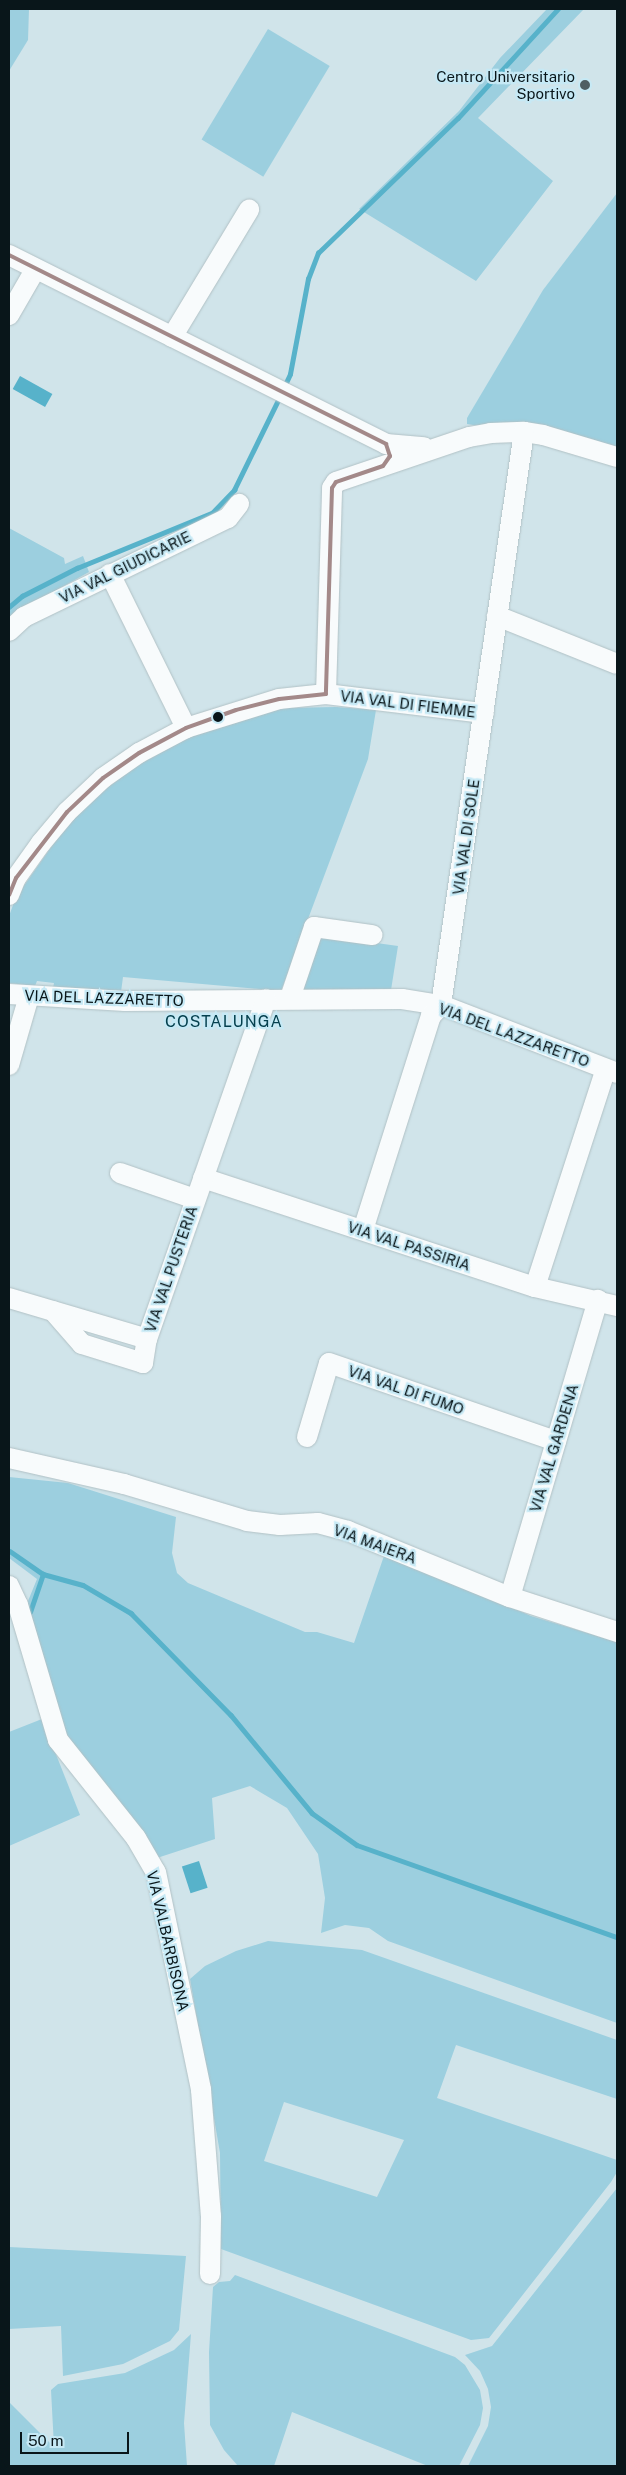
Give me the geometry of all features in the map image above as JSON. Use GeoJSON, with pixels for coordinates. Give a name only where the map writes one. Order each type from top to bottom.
{"type":"FeatureCollection","features":[{"type":"Feature","properties":{"kind":"street"},"geometry":{"type":"LineString","coordinates":[[172,337],[249,210]]}},
{"type":"Feature","properties":{"kind":"street"},"geometry":{"type":"LineString","coordinates":[[9,255],[35,270],[386,444],[415,448],[445,445]]}},
{"type":"Feature","properties":{"kind":"street"},"geometry":{"type":"LineString","coordinates":[[9,315],[35,270]]}},
{"type":"Feature","properties":{"kind":"street"},"geometry":{"type":"LineString","coordinates":[[326,694],[332,488],[336,482],[470,437],[524,432],[617,458]]}},
{"type":"Feature","properties":{"kind":"street","name":"VIA VAL DI SOLE"},"geometry":{"type":"LineString","coordinates":[[363,1230],[431,1016],[441,1006],[524,432]]}},
{"type":"Feature","properties":{"kind":"street"},"geometry":{"type":"LineString","coordinates":[[383,466],[390,456],[386,444]]}},
{"type":"Feature","properties":{"kind":"street","name":"VIA VAL GIUDICARIE"},"geometry":{"type":"LineString","coordinates":[[9,631],[24,616],[228,518],[239,504]]}},
{"type":"Feature","properties":{"kind":"street"},"geometry":{"type":"LineString","coordinates":[[110,574],[186,728]]}},
{"type":"Feature","properties":{"kind":"street"},"geometry":{"type":"LineString","coordinates":[[497,616],[617,664]]}},
{"type":"Feature","properties":{"kind":"street","name":"VIA VAL DI FIEMME"},"geometry":{"type":"LineString","coordinates":[[9,895],[16,878],[41,843],[103,778],[139,753],[186,728],[279,699],[326,694],[484,712]]}},
{"type":"Feature","properties":{"kind":"street"},"geometry":{"type":"LineString","coordinates":[[290,998],[314,927],[372,936]]}},
{"type":"Feature","properties":{"kind":"street","name":"VIA DEL LAZZARETTO"},"geometry":{"type":"LineString","coordinates":[[9,994],[124,1001],[290,998],[402,999],[441,1006],[612,1071]]}},
{"type":"Feature","properties":{"kind":"street"},"geometry":{"type":"LineString","coordinates":[[9,1065],[29,996]]}},
{"type":"Feature","properties":{"kind":"street","name":"VIA VAL PUSTERIA"},"geometry":{"type":"LineString","coordinates":[[9,1298],[146,1339],[266,999]]}},
{"type":"Feature","properties":{"kind":"street"},"geometry":{"type":"LineString","coordinates":[[535,1288],[612,1071]]}},
{"type":"Feature","properties":{"kind":"street","name":"VIA VAL PUSTERIA"},"geometry":{"type":"LineString","coordinates":[[120,1173],[195,1199]]}},
{"type":"Feature","properties":{"kind":"street","name":"VIA VAL PASSIRIA"},"geometry":{"type":"LineString","coordinates":[[203,1178],[535,1288],[598,1300],[617,1306]]}},
{"type":"Feature","properties":{"kind":"street","name":"VIA VAL GARDENA"},"geometry":{"type":"LineString","coordinates":[[510,1597],[598,1300]]}},
{"type":"Feature","properties":{"kind":"street","name":"VIA VAL DI FUMO"},"geometry":{"type":"LineString","coordinates":[[307,1437],[329,1364],[556,1441]]}},
{"type":"Feature","properties":{"kind":"street","name":"VIA MAIERA"},"geometry":{"type":"LineString","coordinates":[[9,1458],[124,1484],[247,1521],[280,1525],[318,1523],[348,1531],[510,1597],[617,1632]]}},
{"type":"Feature","properties":{"kind":"street","name":"VIA VALBARBISONA"},"geometry":{"type":"LineString","coordinates":[[9,1586],[18,1605],[58,1740],[136,1838],[156,1872],[201,2090],[211,2216],[210,2274]]}},
{"type":"Feature","properties":{"kind":"shaded area"},"geometry":{"type":"Polygon","coordinates":[[[9,9],[29,9],[28,40],[9,71],[9,9]]]}},
{"type":"Feature","properties":{"kind":"shaded area"},"geometry":{"type":"Polygon","coordinates":[[[547,9],[584,9],[478,118],[553,181],[476,281],[359,209],[459,111],[500,58],[547,9]]]}},
{"type":"Feature","properties":{"kind":"shaded area"},"geometry":{"type":"Polygon","coordinates":[[[268,29],[330,66],[263,177],[202,140],[268,29]]]}},
{"type":"Feature","properties":{"kind":"shaded area"},"geometry":{"type":"Polygon","coordinates":[[[617,193],[617,448],[467,424],[467,418],[543,290],[617,193]]]}},
{"type":"Feature","properties":{"kind":"shaded area"},"geometry":{"type":"Polygon","coordinates":[[[20,376],[52,394],[45,407],[13,389],[20,376]]]}},
{"type":"Feature","properties":{"kind":"shaded area"},"geometry":{"type":"Polygon","coordinates":[[[9,528],[64,558],[65,564],[83,556],[89,572],[19,611],[9,620],[9,528]]]}},
{"type":"Feature","properties":{"kind":"shaded area"},"geometry":{"type":"Polygon","coordinates":[[[336,707],[376,710],[368,759],[281,991],[123,977],[121,992],[53,988],[54,983],[37,981],[35,986],[9,983],[9,916],[16,897],[59,836],[90,801],[135,767],[187,738],[283,708],[336,707]]]}},
{"type":"Feature","properties":{"kind":"shaded area"},"geometry":{"type":"Polygon","coordinates":[[[319,935],[398,946],[391,990],[301,990],[319,935]]]}},
{"type":"Feature","properties":{"kind":"shaded area"},"geometry":{"type":"Polygon","coordinates":[[[9,1477],[68,1483],[176,1517],[172,1553],[177,1573],[188,1583],[305,1632],[317,1632],[354,1643],[385,1553],[531,1616],[617,1642],[617,2023],[388,1941],[369,1928],[345,1925],[321,1933],[325,1898],[318,1854],[287,1808],[250,1786],[212,1798],[215,1839],[157,1858],[65,1738],[26,1606],[37,1579],[9,1558],[9,1477]]]}},
{"type":"Feature","properties":{"kind":"shaded area"},"geometry":{"type":"Polygon","coordinates":[[[42,1719],[80,1815],[9,1846],[9,1732],[42,1719]]]}},
{"type":"Feature","properties":{"kind":"shaded area"},"geometry":{"type":"Polygon","coordinates":[[[199,1861],[208,1888],[191,1893],[182,1867],[199,1861]]]}},
{"type":"Feature","properties":{"kind":"shaded area"},"geometry":{"type":"Polygon","coordinates":[[[268,1941],[362,1950],[617,2040],[617,2099],[456,2045],[437,2098],[617,2160],[617,2172],[611,2182],[489,2338],[471,2340],[221,2249],[220,2153],[190,1979],[205,1966],[236,1951],[268,1941]],[[284,2102],[264,2161],[377,2197],[404,2140],[284,2102]]]}},
{"type":"Feature","properties":{"kind":"shaded area"},"geometry":{"type":"Polygon","coordinates":[[[617,2188],[617,2466],[468,2466],[488,2426],[491,2407],[488,2389],[480,2371],[465,2355],[492,2346],[617,2188]]]}},
{"type":"Feature","properties":{"kind":"shaded area"},"geometry":{"type":"Polygon","coordinates":[[[9,2247],[186,2256],[179,2330],[170,2341],[123,2364],[63,2376],[61,2326],[9,2329],[9,2247]]]}},
{"type":"Feature","properties":{"kind":"shaded area"},"geometry":{"type":"Polygon","coordinates":[[[235,2275],[455,2357],[465,2365],[480,2390],[483,2408],[480,2425],[459,2466],[428,2466],[292,2412],[274,2466],[238,2466],[224,2450],[210,2425],[209,2352],[213,2287],[219,2282],[230,2281],[235,2275]]]}},
{"type":"Feature","properties":{"kind":"shaded area"},"geometry":{"type":"Polygon","coordinates":[[[191,2334],[184,2423],[187,2466],[9,2466],[9,2402],[54,2447],[51,2390],[58,2384],[125,2373],[174,2350],[191,2334]]]}},
{"type":"Feature","properties":{"kind":"waterway"},"geometry":{"type":"LineString","coordinates":[[284,387],[290,374],[308,279],[318,253],[458,118],[558,9]]}},
{"type":"Feature","properties":{"kind":"waterway"},"geometry":{"type":"LineString","coordinates":[[9,607],[22,596],[77,568],[212,513],[234,490],[280,396]]}},
{"type":"Feature","properties":{"kind":"waterway"},"geometry":{"type":"LineString","coordinates":[[10,1551],[43,1574],[83,1585],[131,1613],[231,1715],[312,1813],[357,1845],[617,1937]]}},
{"type":"Feature","properties":{"kind":"waterway"},"geometry":{"type":"LineString","coordinates":[[30,1612],[43,1574]]}},
{"type":"Feature","properties":{"kind":"transit line"},"geometry":{"type":"LineString","coordinates":[[9,255],[386,444],[390,456],[383,466],[336,482],[332,488],[326,694],[279,699],[236,710],[186,728],[139,753],[103,778],[67,812],[16,878],[9,895]]}},
{"type":"Feature","properties":{"kind":"place","name":"Centro Universitario Sportivo"},"geometry":{"type":"Point","coordinates":[585,85]}},
{"type":"Feature","properties":{"kind":"district","name":"COSTALUNGA"},"geometry":{"type":"Point","coordinates":[224,1022]}}]}
